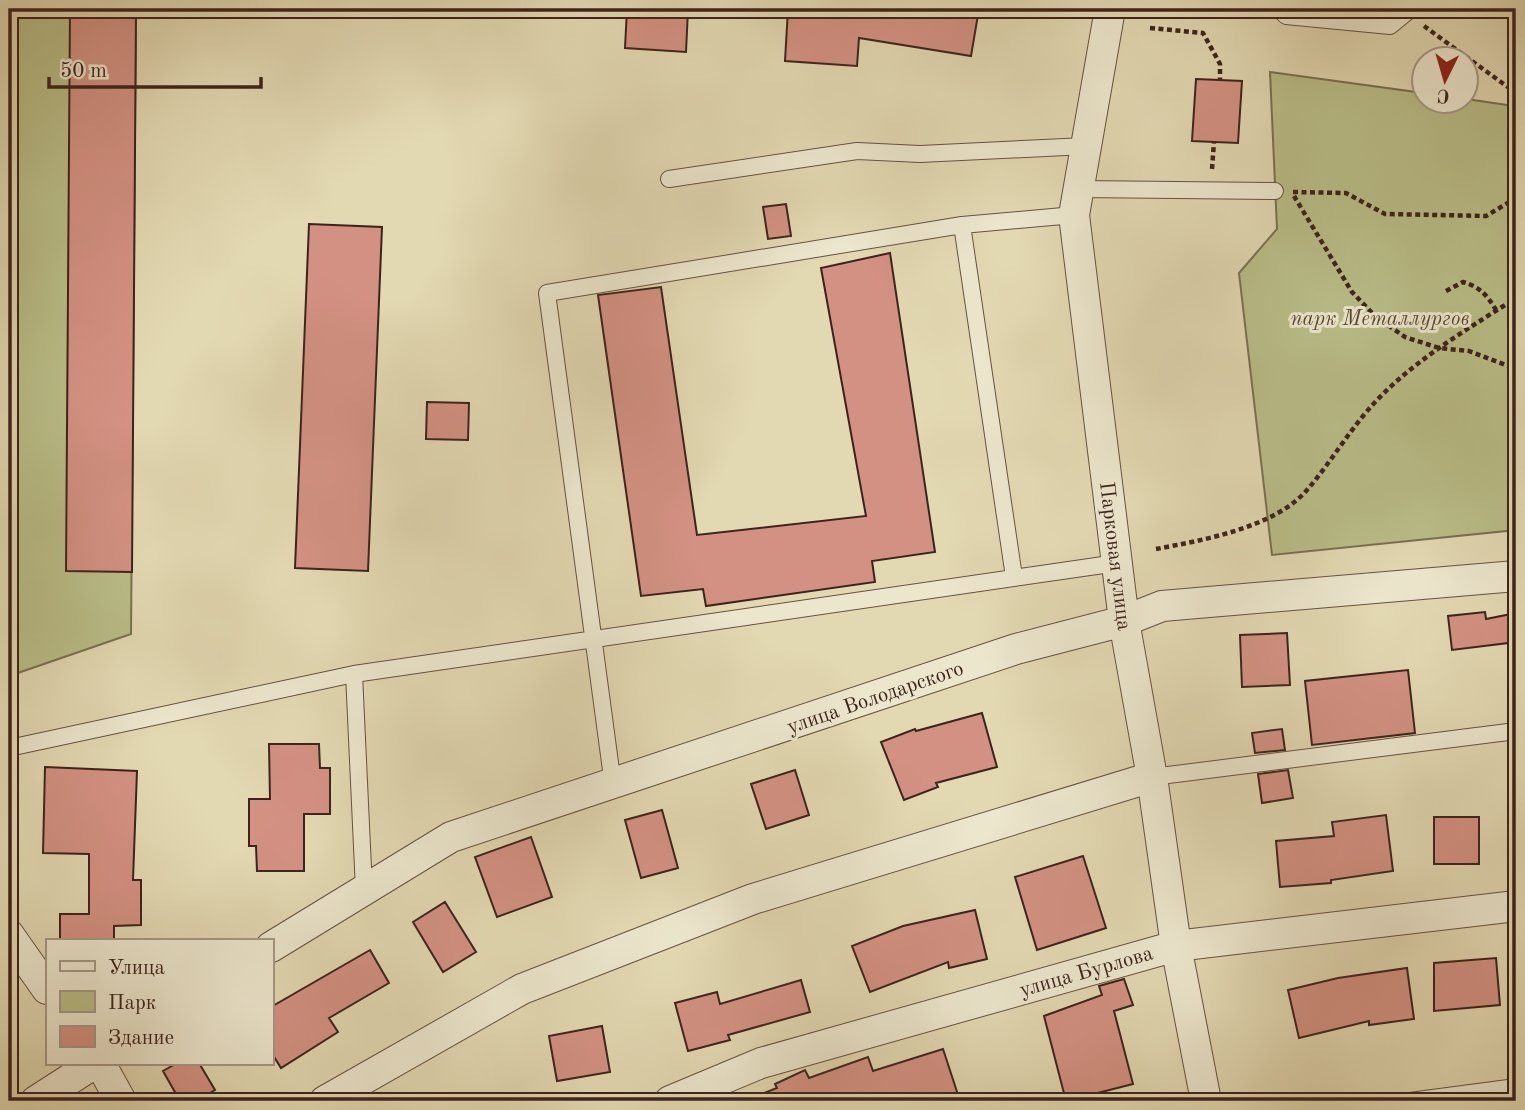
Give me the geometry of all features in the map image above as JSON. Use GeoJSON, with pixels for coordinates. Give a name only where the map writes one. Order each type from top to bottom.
{"type":"FeatureCollection","features":[{"type":"Feature","properties":{"kind":"street","name":"Парковая улица"},"geometry":{"type":"LineString","coordinates":[[1110,9],[1077,202],[1124,621],[1152,777],[1177,946],[1206,1101]]}},
{"type":"Feature","properties":{"kind":"street","name":"улица Володарского"},"geometry":{"type":"LineString","coordinates":[[273,946],[451,838],[1016,649],[1124,621],[1162,606],[1516,576]]}},
{"type":"Feature","properties":{"kind":"street"},"geometry":{"type":"LineString","coordinates":[[325,1101],[522,989],[560,974],[753,899],[1152,777]]}},
{"type":"Feature","properties":{"kind":"street","name":"улица Бурлова"},"geometry":{"type":"LineString","coordinates":[[670,1101],[761,1063],[1177,946],[1516,906]]}},
{"type":"Feature","properties":{"kind":"street"},"geometry":{"type":"LineString","coordinates":[[10,939],[46,988]]}},
{"type":"Feature","properties":{"kind":"street"},"geometry":{"type":"LineString","coordinates":[[36,1101],[95,1064]]}},
{"type":"Feature","properties":{"kind":"street"},"geometry":{"type":"LineString","coordinates":[[98,1064],[121,1101]]}},
{"type":"Feature","properties":{"kind":"lane"},"geometry":{"type":"LineString","coordinates":[[1279,9],[1286,16],[1390,26],[1406,11]]}},
{"type":"Feature","properties":{"kind":"lane"},"geometry":{"type":"LineString","coordinates":[[668,179],[857,151],[920,154],[1086,146]]}},
{"type":"Feature","properties":{"kind":"lane"},"geometry":{"type":"LineString","coordinates":[[613,785],[547,293],[962,225],[1077,202],[1275,191]]}},
{"type":"Feature","properties":{"kind":"lane"},"geometry":{"type":"LineString","coordinates":[[962,225],[1014,577]]}},
{"type":"Feature","properties":{"kind":"lane"},"geometry":{"type":"LineString","coordinates":[[9,748],[354,674],[1117,563]]}},
{"type":"Feature","properties":{"kind":"lane"},"geometry":{"type":"LineString","coordinates":[[354,674],[364,890]]}},
{"type":"Feature","properties":{"kind":"lane"},"geometry":{"type":"LineString","coordinates":[[1152,777],[1516,731]]}},
{"type":"Feature","properties":{"kind":"lane"},"geometry":{"type":"LineString","coordinates":[[1410,1101],[1516,1087]]}},
{"type":"Feature","properties":{"kind":"path"},"geometry":{"type":"LineString","coordinates":[[1152,12],[1175,9]]}},
{"type":"Feature","properties":{"kind":"path"},"geometry":{"type":"LineString","coordinates":[[1406,11],[1516,93]]}},
{"type":"Feature","properties":{"kind":"path"},"geometry":{"type":"LineString","coordinates":[[1150,28],[1203,33],[1220,64],[1220,80]]}},
{"type":"Feature","properties":{"kind":"path"},"geometry":{"type":"LineString","coordinates":[[1211,178],[1214,142]]}},
{"type":"Feature","properties":{"kind":"path"},"geometry":{"type":"LineString","coordinates":[[1275,191],[1346,193],[1385,214],[1486,216],[1516,198]]}},
{"type":"Feature","properties":{"kind":"path"},"geometry":{"type":"LineString","coordinates":[[1292,192],[1352,292],[1375,316],[1405,337],[1439,348],[1469,351],[1516,369]]}},
{"type":"Feature","properties":{"kind":"path"},"geometry":{"type":"LineString","coordinates":[[1446,291],[1463,282],[1478,286],[1496,310]]}},
{"type":"Feature","properties":{"kind":"path"},"geometry":{"type":"LineString","coordinates":[[1156,549],[1210,538],[1286,509],[1305,492],[1382,394],[1439,348],[1516,298]]}},
{"type":"Feature","properties":{"kind":"green space"},"geometry":{"type":"Polygon","coordinates":[[[9,9],[136,9],[131,634],[9,676],[9,9]]]}},
{"type":"Feature","properties":{"kind":"green space","name":"парк Металлургов"},"geometry":{"type":"Polygon","coordinates":[[[1270,72],[1410,91],[1410,116],[1480,116],[1480,101],[1507,105],[1516,100],[1516,530],[1272,555],[1239,273],[1277,229],[1270,72]]]}},
{"type":"Feature","properties":{"kind":"building"},"geometry":{"type":"Polygon","coordinates":[[[70,9],[136,9],[132,572],[66,571],[70,9]]]}},
{"type":"Feature","properties":{"kind":"building"},"geometry":{"type":"Polygon","coordinates":[[[627,9],[688,9],[686,52],[625,48],[627,9]]]}},
{"type":"Feature","properties":{"kind":"building"},"geometry":{"type":"Polygon","coordinates":[[[788,9],[979,9],[971,56],[859,38],[857,66],[785,61],[788,9]]]}},
{"type":"Feature","properties":{"kind":"building"},"geometry":{"type":"Polygon","coordinates":[[[1196,79],[1242,81],[1238,143],[1192,141],[1196,79]]]}},
{"type":"Feature","properties":{"kind":"building"},"geometry":{"type":"Polygon","coordinates":[[[786,204],[791,236],[768,239],[763,207],[786,204]]]}},
{"type":"Feature","properties":{"kind":"building"},"geometry":{"type":"Polygon","coordinates":[[[309,224],[382,227],[368,571],[295,568],[309,224]]]}},
{"type":"Feature","properties":{"kind":"building"},"geometry":{"type":"Polygon","coordinates":[[[890,253],[935,552],[872,561],[875,582],[706,606],[703,589],[641,596],[598,295],[661,287],[697,535],[866,516],[821,268],[890,253]]]}},
{"type":"Feature","properties":{"kind":"building"},"geometry":{"type":"Polygon","coordinates":[[[427,402],[469,403],[468,440],[426,439],[427,402]]]}},
{"type":"Feature","properties":{"kind":"building"},"geometry":{"type":"Polygon","coordinates":[[[1485,612],[1486,619],[1516,613],[1516,642],[1452,650],[1448,616],[1485,612]]]}},
{"type":"Feature","properties":{"kind":"building"},"geometry":{"type":"Polygon","coordinates":[[[1287,633],[1290,685],[1242,687],[1240,635],[1287,633]]]}},
{"type":"Feature","properties":{"kind":"building"},"geometry":{"type":"Polygon","coordinates":[[[1408,670],[1415,733],[1312,745],[1305,681],[1408,670]]]}},
{"type":"Feature","properties":{"kind":"building"},"geometry":{"type":"Polygon","coordinates":[[[982,713],[997,767],[936,783],[938,787],[904,800],[881,742],[915,729],[916,731],[982,713]]]}},
{"type":"Feature","properties":{"kind":"building"},"geometry":{"type":"Polygon","coordinates":[[[1282,729],[1285,750],[1255,753],[1252,733],[1282,729]]]}},
{"type":"Feature","properties":{"kind":"building"},"geometry":{"type":"Polygon","coordinates":[[[269,744],[319,744],[320,768],[330,768],[330,814],[304,814],[304,871],[257,871],[256,846],[249,846],[249,799],[270,799],[269,744]]]}},
{"type":"Feature","properties":{"kind":"building"},"geometry":{"type":"Polygon","coordinates":[[[45,767],[137,771],[133,880],[141,880],[141,925],[114,926],[114,939],[60,939],[60,914],[89,914],[89,854],[43,853],[45,767]]]}},
{"type":"Feature","properties":{"kind":"building"},"geometry":{"type":"Polygon","coordinates":[[[795,770],[809,815],[766,829],[751,784],[795,770]]]}},
{"type":"Feature","properties":{"kind":"building"},"geometry":{"type":"Polygon","coordinates":[[[1288,770],[1293,798],[1262,803],[1258,774],[1288,770]]]}},
{"type":"Feature","properties":{"kind":"building"},"geometry":{"type":"Polygon","coordinates":[[[662,810],[678,868],[641,878],[625,820],[662,810]]]}},
{"type":"Feature","properties":{"kind":"building"},"geometry":{"type":"Polygon","coordinates":[[[1386,815],[1393,871],[1331,880],[1331,883],[1280,887],[1276,841],[1334,836],[1332,822],[1386,815]]]}},
{"type":"Feature","properties":{"kind":"building"},"geometry":{"type":"Polygon","coordinates":[[[1434,817],[1479,817],[1479,864],[1434,864],[1434,817]]]}},
{"type":"Feature","properties":{"kind":"building"},"geometry":{"type":"Polygon","coordinates":[[[531,837],[552,897],[497,917],[475,857],[531,837]]]}},
{"type":"Feature","properties":{"kind":"building"},"geometry":{"type":"Polygon","coordinates":[[[1083,856],[1106,928],[1037,950],[1015,877],[1083,856]]]}},
{"type":"Feature","properties":{"kind":"building"},"geometry":{"type":"Polygon","coordinates":[[[445,902],[476,952],[443,972],[413,922],[445,902]]]}},
{"type":"Feature","properties":{"kind":"building"},"geometry":{"type":"Polygon","coordinates":[[[975,910],[987,959],[949,968],[948,962],[870,992],[852,946],[903,926],[975,910]]]}},
{"type":"Feature","properties":{"kind":"building"},"geometry":{"type":"Polygon","coordinates":[[[370,950],[389,983],[329,1018],[338,1032],[281,1068],[273,1055],[273,1006],[370,950]]]}},
{"type":"Feature","properties":{"kind":"building"},"geometry":{"type":"Polygon","coordinates":[[[1496,958],[1500,1005],[1434,1011],[1434,963],[1496,958]]]}},
{"type":"Feature","properties":{"kind":"building"},"geometry":{"type":"Polygon","coordinates":[[[1407,968],[1414,1019],[1369,1025],[1369,1021],[1299,1038],[1288,990],[1338,978],[1407,968]]]}},
{"type":"Feature","properties":{"kind":"building"},"geometry":{"type":"Polygon","coordinates":[[[1124,979],[1133,1005],[1114,1011],[1133,1084],[1066,1101],[1044,1016],[1102,995],[1099,986],[1124,979]]]}},
{"type":"Feature","properties":{"kind":"building"},"geometry":{"type":"Polygon","coordinates":[[[801,980],[810,1012],[728,1035],[730,1040],[688,1051],[675,1003],[717,992],[720,1004],[801,980]]]}},
{"type":"Feature","properties":{"kind":"building"},"geometry":{"type":"Polygon","coordinates":[[[602,1026],[610,1072],[557,1081],[549,1036],[602,1026]]]}},
{"type":"Feature","properties":{"kind":"building"},"geometry":{"type":"Polygon","coordinates":[[[943,1049],[960,1101],[751,1101],[751,1098],[777,1088],[775,1084],[805,1070],[809,1078],[868,1057],[873,1071],[943,1049]]]}},
{"type":"Feature","properties":{"kind":"building"},"geometry":{"type":"Polygon","coordinates":[[[175,1064],[200,1064],[215,1090],[196,1101],[180,1101],[163,1071],[175,1064]]]}}]}
